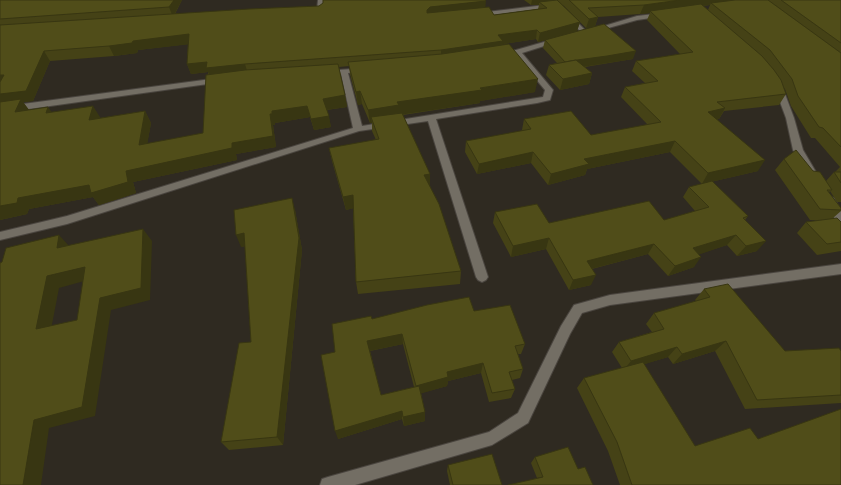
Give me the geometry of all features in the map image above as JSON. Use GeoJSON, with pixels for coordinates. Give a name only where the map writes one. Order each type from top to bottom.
{"type":"FeatureCollection","features":[{"type":"Feature","properties":{"kind":"street"},"geometry":{"type":"LineString","coordinates":[[303,12],[320,12],[321,0]]}},
{"type":"Feature","properties":{"kind":"street"},"geometry":{"type":"LineString","coordinates":[[468,16],[557,6],[563,10],[577,35]]}},
{"type":"Feature","properties":{"kind":"street"},"geometry":{"type":"LineString","coordinates":[[494,56],[517,52],[636,18],[667,14]]}},
{"type":"Feature","properties":{"kind":"street"},"geometry":{"type":"LineString","coordinates":[[0,236],[67,220],[358,129],[537,101],[547,98],[549,90],[517,52]]}},
{"type":"Feature","properties":{"kind":"street"},"geometry":{"type":"LineString","coordinates":[[318,73],[374,69]]}},
{"type":"Feature","properties":{"kind":"street"},"geometry":{"type":"LineString","coordinates":[[344,71],[358,129]]}},
{"type":"Feature","properties":{"kind":"street"},"geometry":{"type":"LineString","coordinates":[[772,78],[780,90],[798,150],[818,182]]}},
{"type":"Feature","properties":{"kind":"street"},"geometry":{"type":"LineString","coordinates":[[0,110],[225,80]]}},
{"type":"Feature","properties":{"kind":"street"},"geometry":{"type":"LineString","coordinates":[[431,118],[482,277]]}},
{"type":"Feature","properties":{"kind":"street"},"geometry":{"type":"LineString","coordinates":[[825,194],[841,220]]}},
{"type":"Feature","properties":{"kind":"street"},"geometry":{"type":"LineString","coordinates":[[328,485],[492,438],[523,418],[565,330],[578,309],[610,300],[841,269]]}},
{"type":"Feature","properties":{"kind":"building"},"geometry":{"type":"Polygon","coordinates":[[[0,0],[174,0],[169,7],[0,19],[0,0]]]}},
{"type":"Feature","properties":{"kind":"building"},"geometry":{"type":"Polygon","coordinates":[[[323,0],[485,0],[486,1],[430,7],[427,10],[427,13],[489,7],[494,15],[547,8],[539,2],[557,0],[580,22],[540,33],[537,30],[498,35],[503,41],[441,50],[206,68],[207,62],[187,64],[189,34],[133,41],[132,43],[109,46],[44,51],[26,91],[0,94],[0,82],[4,75],[0,75],[0,25],[319,6],[323,3],[323,0]]]}},
{"type":"Feature","properties":{"kind":"building"},"geometry":{"type":"Polygon","coordinates":[[[569,0],[680,0],[644,5],[588,8],[598,17],[589,19],[569,0]]]}},
{"type":"Feature","properties":{"kind":"building"},"geometry":{"type":"Polygon","coordinates":[[[735,0],[768,0],[841,53],[841,147],[823,128],[819,127],[798,96],[792,79],[770,50],[711,3],[735,0]]]}},
{"type":"Feature","properties":{"kind":"building"},"geometry":{"type":"Polygon","coordinates":[[[781,0],[841,0],[841,43],[781,0]]]}},
{"type":"Feature","properties":{"kind":"building"},"geometry":{"type":"Polygon","coordinates":[[[701,4],[762,56],[781,80],[786,94],[717,102],[725,108],[708,112],[765,160],[708,173],[675,141],[584,159],[589,164],[551,174],[533,152],[479,164],[466,141],[531,129],[524,119],[571,111],[591,135],[661,122],[625,87],[658,81],[636,61],[693,52],[650,11],[701,4]]]}},
{"type":"Feature","properties":{"kind":"building"},"geometry":{"type":"Polygon","coordinates":[[[604,24],[636,51],[565,62],[545,40],[604,24]]]}},
{"type":"Feature","properties":{"kind":"building"},"geometry":{"type":"Polygon","coordinates":[[[509,44],[538,79],[480,88],[482,90],[397,102],[399,105],[368,110],[360,91],[356,92],[348,62],[442,54],[509,44]]]}},
{"type":"Feature","properties":{"kind":"building"},"geometry":{"type":"Polygon","coordinates":[[[576,60],[592,73],[563,79],[549,65],[576,60]]]}},
{"type":"Feature","properties":{"kind":"building"},"geometry":{"type":"Polygon","coordinates":[[[338,64],[345,95],[323,99],[329,116],[311,119],[307,106],[272,111],[272,114],[270,114],[273,136],[232,143],[232,148],[126,171],[128,182],[91,193],[89,185],[18,198],[17,203],[0,206],[0,102],[21,99],[15,112],[48,107],[46,113],[93,106],[89,120],[145,111],[139,145],[203,133],[206,75],[245,70],[338,64]]]}},
{"type":"Feature","properties":{"kind":"building"},"geometry":{"type":"Polygon","coordinates":[[[402,113],[430,174],[424,175],[439,204],[461,271],[356,282],[353,195],[343,197],[329,148],[379,139],[371,117],[402,113]]]}},
{"type":"Feature","properties":{"kind":"building"},"geometry":{"type":"Polygon","coordinates":[[[796,150],[813,171],[820,172],[832,190],[827,190],[841,210],[820,209],[784,159],[796,150]]]}},
{"type":"Feature","properties":{"kind":"building"},"geometry":{"type":"Polygon","coordinates":[[[834,172],[841,172],[841,183],[834,172]]]}},
{"type":"Feature","properties":{"kind":"building"},"geometry":{"type":"Polygon","coordinates":[[[712,181],[748,216],[743,218],[766,241],[746,246],[736,235],[693,248],[701,257],[675,266],[654,244],[587,261],[596,275],[573,280],[549,238],[513,246],[495,212],[537,204],[549,223],[649,201],[664,220],[709,207],[689,187],[712,181]]]}},
{"type":"Feature","properties":{"kind":"building"},"geometry":{"type":"Polygon","coordinates":[[[292,198],[299,238],[277,437],[221,442],[239,343],[251,342],[244,233],[236,235],[234,210],[292,198]]]}},
{"type":"Feature","properties":{"kind":"building"},"geometry":{"type":"Polygon","coordinates":[[[837,218],[841,222],[841,242],[827,244],[806,222],[837,218]]]}},
{"type":"Feature","properties":{"kind":"building"},"geometry":{"type":"Polygon","coordinates":[[[143,229],[141,288],[100,298],[82,407],[34,420],[23,485],[0,485],[0,263],[2,262],[6,248],[59,235],[57,248],[143,229]],[[85,267],[47,276],[36,329],[77,320],[85,267]]]}},
{"type":"Feature","properties":{"kind":"building"},"geometry":{"type":"Polygon","coordinates":[[[728,284],[785,351],[839,348],[841,351],[841,395],[757,400],[726,341],[682,354],[677,347],[631,361],[619,342],[664,329],[654,313],[710,297],[704,289],[728,284]]]}},
{"type":"Feature","properties":{"kind":"building"},"geometry":{"type":"Polygon","coordinates":[[[469,297],[474,311],[510,305],[525,344],[515,346],[523,369],[509,372],[515,389],[492,393],[483,363],[447,372],[448,377],[416,386],[402,334],[367,341],[381,395],[419,386],[425,412],[403,417],[402,411],[335,431],[321,355],[335,352],[332,324],[371,316],[372,319],[427,305],[469,297]]]}},
{"type":"Feature","properties":{"kind":"building"},"geometry":{"type":"Polygon","coordinates":[[[643,362],[695,446],[750,428],[758,439],[841,409],[841,485],[632,485],[617,442],[584,378],[643,362]]]}},
{"type":"Feature","properties":{"kind":"building"},"geometry":{"type":"Polygon","coordinates":[[[568,447],[578,469],[585,467],[593,485],[508,485],[543,477],[535,457],[568,447]]]}},
{"type":"Feature","properties":{"kind":"building"},"geometry":{"type":"Polygon","coordinates":[[[492,454],[502,485],[453,485],[448,465],[492,454]]]}}]}
